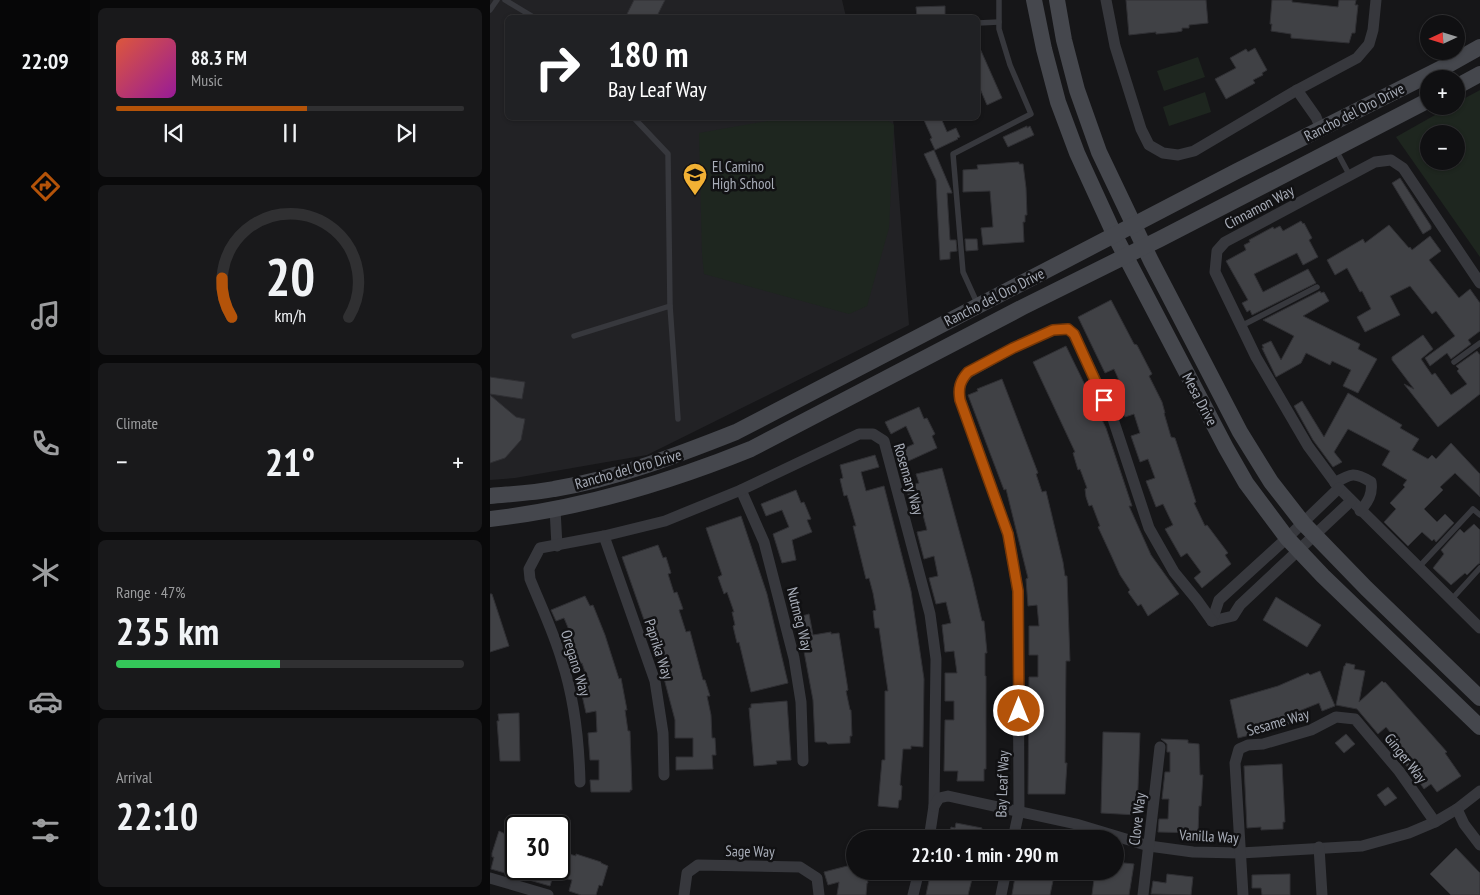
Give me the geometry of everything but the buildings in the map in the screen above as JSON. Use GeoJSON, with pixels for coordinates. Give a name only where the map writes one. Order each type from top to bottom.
{"type":"FeatureCollection","features":[{"type":"Feature","properties":{"kind":"main road","name":"Mesa Drive"},"geometry":{"type":"LineString","coordinates":[[1034,0],[1044,50],[1058,102],[1077,153],[1115,236],[1246,483],[1299,551],[1480,727]]}},
{"type":"Feature","properties":{"kind":"main road","name":"Mesa Drive"},"geometry":{"type":"LineString","coordinates":[[1057,0],[1064,40],[1077,90],[1099,152],[1144,247],[1240,432],[1271,482],[1303,523],[1372,594],[1480,698]]}},
{"type":"Feature","properties":{"kind":"main road","name":"Rancho del Oro Drive"},"geometry":{"type":"LineString","coordinates":[[490,496],[554,490],[608,476],[691,450],[736,432],[978,305],[1480,47]]}},
{"type":"Feature","properties":{"kind":"main road"},"geometry":{"type":"LineString","coordinates":[[1465,82],[1480,74]]}},
{"type":"Feature","properties":{"kind":"main road"},"geometry":{"type":"LineString","coordinates":[[1335,148],[1333,141],[1342,130],[1398,90]]}},
{"type":"Feature","properties":{"kind":"main road","name":"Rancho del Oro Drive"},"geometry":{"type":"LineString","coordinates":[[490,519],[555,509],[619,495],[705,468],[751,449],[1023,307],[1144,247],[1420,105]]}},
{"type":"Feature","properties":{"kind":"main road"},"geometry":{"type":"LineString","coordinates":[[1285,174],[1315,146],[1321,129]]}},
{"type":"Feature","properties":{"kind":"street"},"geometry":{"type":"LineString","coordinates":[[1106,0],[1115,46],[1141,130],[1149,145],[1163,153],[1178,155],[1194,151],[1297,90],[1357,58],[1369,44],[1373,30],[1376,0]]}},
{"type":"Feature","properties":{"kind":"street"},"geometry":{"type":"LineString","coordinates":[[1297,90],[1316,117],[1321,129]]}},
{"type":"Feature","properties":{"kind":"street","name":"Cinnamon Way"},"geometry":{"type":"LineString","coordinates":[[1480,283],[1403,168],[1391,160],[1375,162],[1225,242],[1217,251],[1216,272],[1241,326],[1256,357],[1308,446],[1337,486],[1360,511],[1480,628]]}},
{"type":"Feature","properties":{"kind":"street","name":"Bay Leaf Way"},"geometry":{"type":"LineString","coordinates":[[1015,830],[1019,810],[1018,591],[1008,534],[960,400],[958,389],[962,378],[968,372],[1013,348],[1053,330],[1068,329],[1074,334],[1112,416],[1149,528],[1174,572],[1212,621]]}},
{"type":"Feature","properties":{"kind":"street","name":"Rosemary Way"},"geometry":{"type":"LineString","coordinates":[[534,557],[540,548],[604,536],[665,521],[741,490],[859,434],[873,434],[884,441],[930,614],[936,659],[934,806],[930,830]]}},
{"type":"Feature","properties":{"kind":"street"},"geometry":{"type":"LineString","coordinates":[[1212,621],[1219,600],[1303,523],[1346,476],[1354,474],[1371,482],[1372,489],[1369,500],[1360,511]]}},
{"type":"Feature","properties":{"kind":"street","name":"Nutmeg Way"},"geometry":{"type":"LineString","coordinates":[[741,490],[764,542],[794,658],[800,702],[803,761]]}},
{"type":"Feature","properties":{"kind":"street"},"geometry":{"type":"LineString","coordinates":[[1212,621],[1233,616],[1240,605],[1351,501]]}},
{"type":"Feature","properties":{"kind":"street"},"geometry":{"type":"LineString","coordinates":[[555,509],[557,546]]}},
{"type":"Feature","properties":{"kind":"street","name":"Paprika Way"},"geometry":{"type":"LineString","coordinates":[[604,536],[655,681],[663,733],[664,775]]}},
{"type":"Feature","properties":{"kind":"street","name":"Oregano Way"},"geometry":{"type":"LineString","coordinates":[[534,557],[528,569],[530,579],[562,661],[574,709],[579,745],[580,782]]}},
{"type":"Feature","properties":{"kind":"street","name":"Sesame Way"},"geometry":{"type":"LineString","coordinates":[[1242,895],[1236,762],[1239,749],[1248,745],[1263,744],[1311,730],[1336,718],[1350,718]]}},
{"type":"Feature","properties":{"kind":"street","name":"Ginger Way"},"geometry":{"type":"LineString","coordinates":[[1350,718],[1355,719],[1399,771],[1435,822]]}},
{"type":"Feature","properties":{"kind":"street","name":"Clove Way"},"geometry":{"type":"LineString","coordinates":[[1143,895],[1160,747]]}},
{"type":"Feature","properties":{"kind":"street","name":"Vanilla Way"},"geometry":{"type":"LineString","coordinates":[[934,806],[938,798],[948,796],[1076,824],[1149,846],[1193,852],[1240,853],[1362,846],[1409,833],[1435,822],[1458,809],[1480,791]]}},
{"type":"Feature","properties":{"kind":"street"},"geometry":{"type":"LineString","coordinates":[[1458,809],[1464,824],[1480,845]]}},
{"type":"Feature","properties":{"kind":"street"},"geometry":{"type":"LineString","coordinates":[[1319,847],[1322,895]]}},
{"type":"Feature","properties":{"kind":"street","name":"Sage Way"},"geometry":{"type":"LineString","coordinates":[[684,895],[687,873],[698,864],[800,866],[817,878],[819,895]]}},
{"type":"Feature","properties":{"kind":"street"},"geometry":{"type":"LineString","coordinates":[[490,878],[548,895]]}},
{"type":"Feature","properties":{"kind":"street"},"geometry":{"type":"LineString","coordinates":[[913,895],[916,880]]}},
{"type":"Feature","properties":{"kind":"street"},"geometry":{"type":"LineString","coordinates":[[1001,895],[1004,880]]}},
{"type":"Feature","properties":{"kind":"lane"},"geometry":{"type":"LineString","coordinates":[[490,10],[497,0]]}},
{"type":"Feature","properties":{"kind":"lane"},"geometry":{"type":"LineString","coordinates":[[505,0],[530,15]]}},
{"type":"Feature","properties":{"kind":"lane"},"geometry":{"type":"LineString","coordinates":[[978,305],[963,272],[952,154],[1031,114],[1010,65],[998,29],[999,0]]}},
{"type":"Feature","properties":{"kind":"lane"},"geometry":{"type":"LineString","coordinates":[[980,23],[999,22]]}},
{"type":"Feature","properties":{"kind":"lane"},"geometry":{"type":"LineString","coordinates":[[636,120],[668,154],[670,306],[678,419]]}},
{"type":"Feature","properties":{"kind":"lane"},"geometry":{"type":"LineString","coordinates":[[1335,148],[1350,176]]}},
{"type":"Feature","properties":{"kind":"lane"},"geometry":{"type":"LineString","coordinates":[[1241,326],[1317,287]]}},
{"type":"Feature","properties":{"kind":"lane"},"geometry":{"type":"LineString","coordinates":[[574,336],[670,306]]}},
{"type":"Feature","properties":{"kind":"lane"},"geometry":{"type":"LineString","coordinates":[[1454,362],[1480,343]]}},
{"type":"Feature","properties":{"kind":"lane"},"geometry":{"type":"LineString","coordinates":[[1418,568],[1473,509],[1480,515]]}},
{"type":"Feature","properties":{"kind":"lane"},"geometry":{"type":"LineString","coordinates":[[1451,600],[1480,568]]}},
{"type":"Feature","properties":{"kind":"shaded area","name":"El Camino High School"},"geometry":{"type":"Polygon","coordinates":[[[490,0],[842,0],[846,15],[505,15],[505,120],[893,120],[909,325],[647,455],[515,478],[490,480],[490,0]]]}},
{"type":"Feature","properties":{"kind":"shaded area"},"geometry":{"type":"Polygon","coordinates":[[[1198,57],[1205,77],[1164,91],[1157,71],[1198,57]]]}},
{"type":"Feature","properties":{"kind":"shaded area"},"geometry":{"type":"Polygon","coordinates":[[[1480,90],[1480,257],[1396,137],[1435,115],[1465,115],[1465,98],[1480,90]]]}},
{"type":"Feature","properties":{"kind":"shaded area"},"geometry":{"type":"Polygon","coordinates":[[[1205,92],[1211,112],[1169,126],[1163,107],[1205,92]]]}},
{"type":"Feature","properties":{"kind":"shaded area"},"geometry":{"type":"Polygon","coordinates":[[[773,120],[888,120],[894,125],[889,228],[867,306],[849,314],[704,274],[699,133],[773,120]]]}},
{"type":"Feature","properties":{"kind":"place","name":"El Camino High School"},"geometry":{"type":"Point","coordinates":[695,196]}},
{"type":"Feature","properties":{"kind":"route"},"geometry":{"type":"LineString","coordinates":[[1019,711],[1018,591],[1008,534],[960,400],[958,389],[962,378],[968,372],[1013,348],[1053,330],[1068,329],[1074,334],[1104,400]]}}]}
